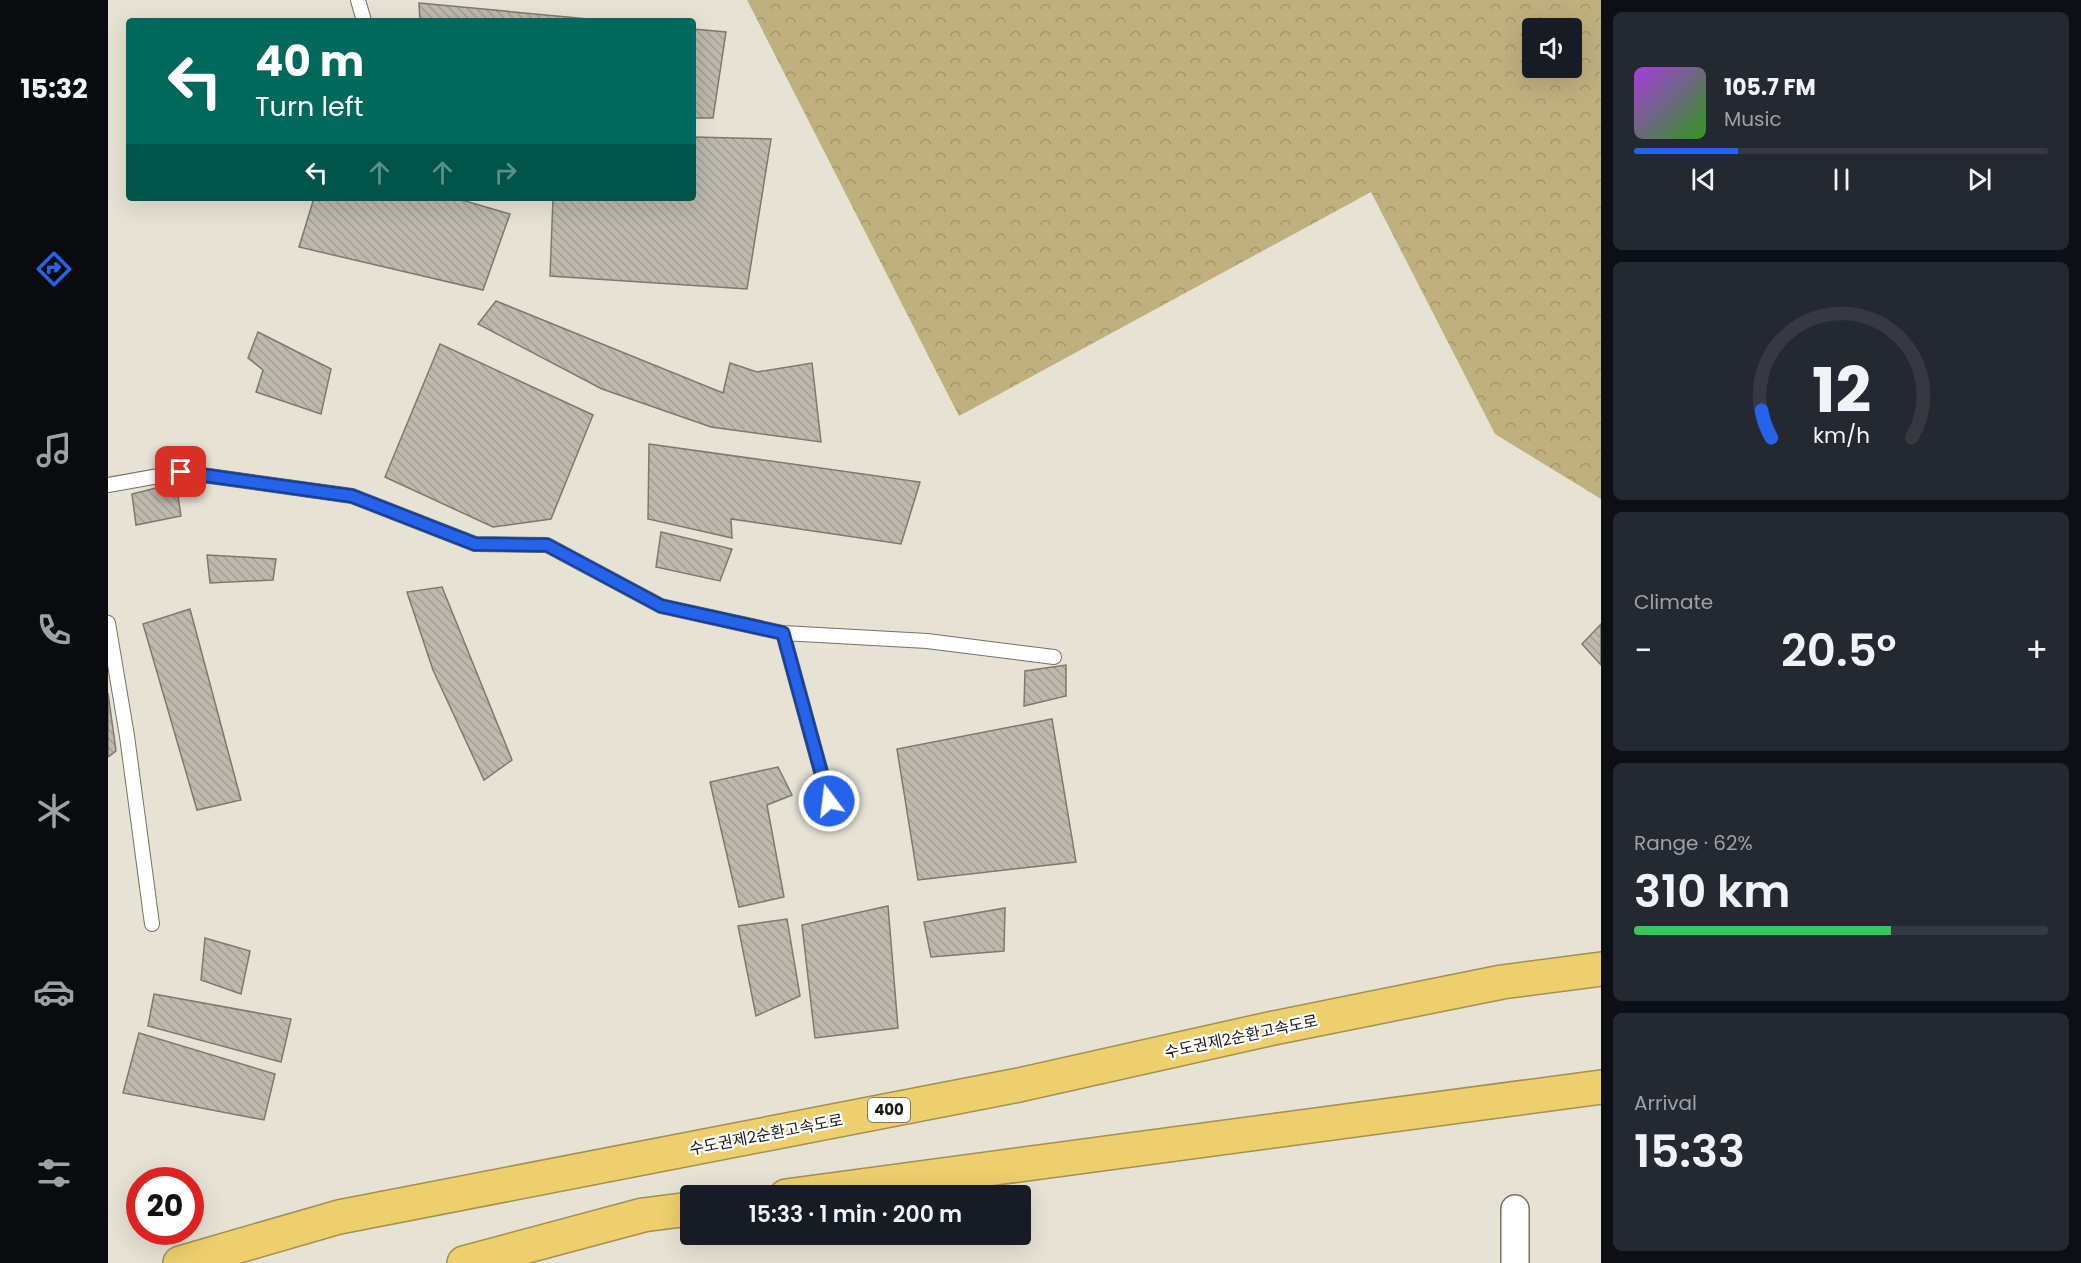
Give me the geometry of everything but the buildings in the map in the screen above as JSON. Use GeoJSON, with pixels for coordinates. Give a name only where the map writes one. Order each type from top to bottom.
{"type":"FeatureCollection","features":[{"type":"Feature","properties":{"kind":"highway","name":"수도권제2순환고속도로"},"geometry":{"type":"LineString","coordinates":[[180,1263],[339,1217],[1019,1085],[1269,1029],[1502,982],[1601,969]]}},
{"type":"Feature","properties":{"kind":"highway"},"geometry":{"type":"LineString","coordinates":[[868,1185],[1601,1087]]}},
{"type":"Feature","properties":{"kind":"highway"},"geometry":{"type":"LineString","coordinates":[[464,1263],[644,1215],[680,1210]]}},
{"type":"Feature","properties":{"kind":"street"},"geometry":{"type":"LineString","coordinates":[[1515,1209],[1515,1263]]}},
{"type":"Feature","properties":{"kind":"lane"},"geometry":{"type":"LineString","coordinates":[[358,0],[363,18]]}},
{"type":"Feature","properties":{"kind":"lane"},"geometry":{"type":"LineString","coordinates":[[108,485],[181,472],[352,496],[475,544],[547,545],[661,606],[783,633],[927,641],[1054,657]]}},
{"type":"Feature","properties":{"kind":"lane"},"geometry":{"type":"LineString","coordinates":[[108,623],[152,924]]}},
{"type":"Feature","properties":{"kind":"lane"},"geometry":{"type":"LineString","coordinates":[[783,633],[829,801]]}},
{"type":"Feature","properties":{"kind":"green space"},"geometry":{"type":"Polygon","coordinates":[[[747,0],[1601,0],[1601,499],[1495,434],[1371,192],[959,416],[747,0]]]}},
{"type":"Feature","properties":{"kind":"route"},"geometry":{"type":"LineString","coordinates":[[181,472],[352,496],[475,544],[547,545],[661,606],[783,633],[829,801]]}}]}
